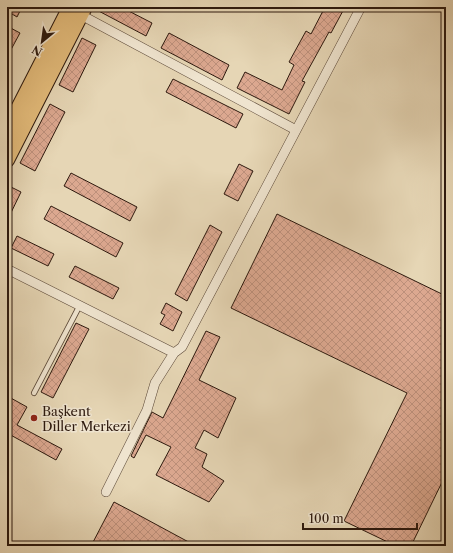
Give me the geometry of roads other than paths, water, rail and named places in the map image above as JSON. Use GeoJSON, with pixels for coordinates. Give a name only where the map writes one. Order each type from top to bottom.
{"type":"FeatureCollection","features":[{"type":"Feature","properties":{"kind":"main road"},"geometry":{"type":"LineString","coordinates":[[7,130],[74,9]]}},
{"type":"Feature","properties":{"kind":"main road"},"geometry":{"type":"LineString","coordinates":[[7,160],[74,9]]}},
{"type":"Feature","properties":{"kind":"street"},"geometry":{"type":"LineString","coordinates":[[106,492],[147,410],[155,383],[174,353],[182,347],[361,7]]}},
{"type":"Feature","properties":{"kind":"street"},"geometry":{"type":"LineString","coordinates":[[74,9],[296,130]]}},
{"type":"Feature","properties":{"kind":"street"},"geometry":{"type":"LineString","coordinates":[[7,269],[174,353]]}},
{"type":"Feature","properties":{"kind":"lane"},"geometry":{"type":"LineString","coordinates":[[34,393],[80,305]]}},
{"type":"Feature","properties":{"kind":"place","name":"Başkent Diller Merkezi"},"geometry":{"type":"Point","coordinates":[34,418]}}]}
